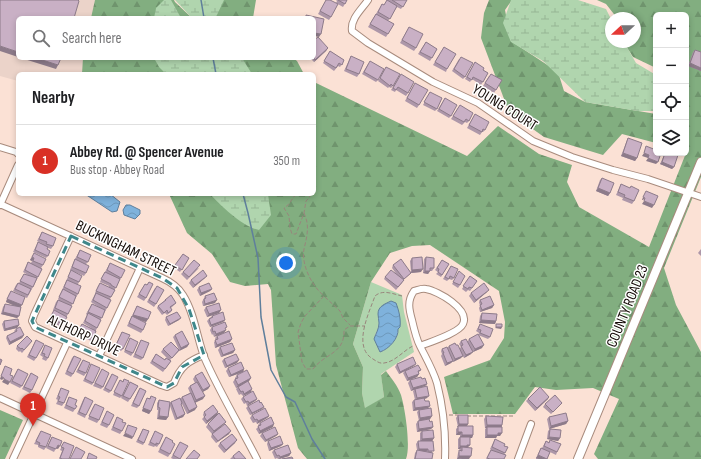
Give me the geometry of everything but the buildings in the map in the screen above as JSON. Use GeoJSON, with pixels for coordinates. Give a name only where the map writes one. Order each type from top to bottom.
{"type":"FeatureCollection","features":[{"type":"Feature","properties":{"kind":"main road","name":"COUNTY ROAD 23"},"geometry":{"type":"LineString","coordinates":[[578,459],[701,162]]}},
{"type":"Feature","properties":{"kind":"street","name":"YOUNG COURT"},"geometry":{"type":"LineString","coordinates":[[368,0],[354,19],[351,25],[352,31],[382,52],[433,82],[491,110],[524,135],[546,147],[588,162],[648,179],[689,193]]}},
{"type":"Feature","properties":{"kind":"street"},"geometry":{"type":"LineString","coordinates":[[0,146],[16,153]]}},
{"type":"Feature","properties":{"kind":"street"},"geometry":{"type":"LineString","coordinates":[[0,205],[16,169]]}},
{"type":"Feature","properties":{"kind":"street"},"geometry":{"type":"LineString","coordinates":[[689,193],[701,197]]}},
{"type":"Feature","properties":{"kind":"street","name":"BUCKINGHAM STREET"},"geometry":{"type":"LineString","coordinates":[[0,205],[170,282],[184,296],[204,355],[216,382],[257,459]]}},
{"type":"Feature","properties":{"kind":"street","name":"ALTHORP DRIVE"},"geometry":{"type":"LineString","coordinates":[[71,236],[34,315],[32,321],[35,327],[66,343],[99,356],[167,387],[174,383],[182,367],[188,362],[204,355]]}},
{"type":"Feature","properties":{"kind":"street"},"geometry":{"type":"LineString","coordinates":[[99,356],[140,268]]}},
{"type":"Feature","properties":{"kind":"street"},"geometry":{"type":"LineString","coordinates":[[416,346],[458,330],[463,324],[464,318],[460,307],[425,289],[414,291],[409,297],[409,306],[416,337],[416,346],[435,378],[445,437],[444,459]]}},
{"type":"Feature","properties":{"kind":"street"},"geometry":{"type":"LineString","coordinates":[[13,459],[66,343]]}},
{"type":"Feature","properties":{"kind":"street"},"geometry":{"type":"LineString","coordinates":[[0,398],[132,459]]}},
{"type":"Feature","properties":{"kind":"street"},"geometry":{"type":"LineString","coordinates":[[518,459],[531,424]]}},
{"type":"Feature","properties":{"kind":"path"},"geometry":{"type":"LineString","coordinates":[[294,196],[284,208],[289,216],[292,234],[296,234],[304,213],[306,202],[310,196]]}},
{"type":"Feature","properties":{"kind":"path"},"geometry":{"type":"LineString","coordinates":[[304,213],[308,231],[308,238],[304,250],[305,266],[308,275],[319,292],[340,311],[343,318],[350,326]]}},
{"type":"Feature","properties":{"kind":"path"},"geometry":{"type":"LineString","coordinates":[[402,296],[384,292],[375,296],[362,336],[364,349],[370,358],[378,363],[384,364],[407,349],[416,346]]}},
{"type":"Feature","properties":{"kind":"path"},"geometry":{"type":"LineString","coordinates":[[324,296],[300,323],[298,332],[302,362],[306,369],[313,369],[320,361],[327,358],[332,352],[339,350],[345,339],[344,330],[350,326],[365,326]]}},
{"type":"Feature","properties":{"kind":"path"},"geometry":{"type":"LineString","coordinates":[[442,416],[513,416]]}},
{"type":"Feature","properties":{"kind":"highlighted area"},"geometry":{"type":"Polygon","coordinates":[[[71,236],[162,278],[177,288],[189,309],[204,355],[182,367],[174,383],[167,387],[35,327],[32,321],[71,236]]]}},
{"type":"Feature","properties":{"kind":"shaded area"},"geometry":{"type":"Polygon","coordinates":[[[0,0],[95,0],[93,16],[16,16],[16,60],[86,60],[84,72],[16,72],[16,80],[0,76],[0,0]]]}},
{"type":"Feature","properties":{"kind":"green space"},"geometry":{"type":"Polygon","coordinates":[[[95,0],[174,0],[190,16],[91,16],[95,0]]]}},
{"type":"Feature","properties":{"kind":"green space"},"geometry":{"type":"Polygon","coordinates":[[[164,0],[171,0],[180,16],[154,16],[156,8],[164,0]]]}},
{"type":"Feature","properties":{"kind":"green space"},"geometry":{"type":"Polygon","coordinates":[[[175,0],[224,0],[216,16],[190,16],[175,0]]]}},
{"type":"Feature","properties":{"kind":"green space"},"geometry":{"type":"Polygon","coordinates":[[[222,0],[256,0],[253,16],[204,16],[222,0]]]}},
{"type":"Feature","properties":{"kind":"green space"},"geometry":{"type":"Polygon","coordinates":[[[489,0],[512,0],[505,10],[511,41],[558,72],[564,91],[585,102],[653,113],[653,142],[622,134],[603,155],[544,137],[509,112],[481,38],[484,13],[489,0]]]}},
{"type":"Feature","properties":{"kind":"green space"},"geometry":{"type":"Polygon","coordinates":[[[511,0],[578,0],[606,9],[608,12],[605,12],[605,48],[627,48],[636,63],[653,73],[653,111],[637,111],[585,102],[543,61],[511,42],[503,23],[511,0]]]}},
{"type":"Feature","properties":{"kind":"green space"},"geometry":{"type":"Polygon","coordinates":[[[597,0],[701,0],[701,177],[664,268],[676,305],[701,352],[701,459],[598,459],[594,454],[619,399],[593,388],[556,390],[535,387],[515,414],[453,414],[444,377],[490,360],[504,338],[505,322],[499,291],[430,245],[412,246],[390,253],[371,282],[353,344],[363,367],[362,393],[365,408],[384,397],[381,375],[386,371],[400,392],[407,427],[408,445],[406,459],[307,459],[298,448],[276,365],[271,290],[268,284],[245,286],[230,282],[212,254],[187,233],[170,196],[316,196],[316,83],[467,156],[498,126],[539,154],[572,165],[567,182],[579,207],[649,247],[685,156],[689,156],[689,12],[653,12],[653,67],[633,57],[627,48],[641,48],[641,12],[612,12],[606,4],[597,0]]]}},
{"type":"Feature","properties":{"kind":"green space"},"geometry":{"type":"Polygon","coordinates":[[[83,60],[296,60],[303,72],[82,72],[83,60]]]}},
{"type":"Feature","properties":{"kind":"green space"},"geometry":{"type":"Polygon","coordinates":[[[155,60],[243,60],[251,72],[164,72],[155,60]]]}},
{"type":"Feature","properties":{"kind":"green space"},"geometry":{"type":"Polygon","coordinates":[[[212,196],[268,196],[271,215],[259,230],[246,225],[212,196]]]}},
{"type":"Feature","properties":{"kind":"green space"},"geometry":{"type":"Polygon","coordinates":[[[371,282],[402,295],[404,312],[414,352],[381,374],[384,397],[365,409],[362,393],[363,367],[353,344],[371,282]],[[378,314],[379,325],[375,335],[383,351],[397,337],[398,329],[378,314]]]}},
{"type":"Feature","properties":{"kind":"green space"},"geometry":{"type":"Polygon","coordinates":[[[0,410],[23,420],[5,459],[0,459],[0,410]]]}},
{"type":"Feature","properties":{"kind":"water"},"geometry":{"type":"Polygon","coordinates":[[[88,196],[112,196],[120,202],[117,211],[112,212],[88,196]]]}},
{"type":"Feature","properties":{"kind":"water"},"geometry":{"type":"Polygon","coordinates":[[[126,205],[130,205],[140,210],[140,214],[135,219],[124,215],[123,210],[126,205]]]}},
{"type":"Feature","properties":{"kind":"water"},"geometry":{"type":"Polygon","coordinates":[[[391,301],[396,303],[400,318],[400,327],[393,343],[380,352],[374,339],[379,325],[378,311],[382,306],[391,301]]]}},
{"type":"Feature","properties":{"kind":"waterway"},"geometry":{"type":"LineString","coordinates":[[201,0],[204,16]]}},
{"type":"Feature","properties":{"kind":"waterway"},"geometry":{"type":"LineString","coordinates":[[213,60],[216,72]]}},
{"type":"Feature","properties":{"kind":"waterway"},"geometry":{"type":"LineString","coordinates":[[244,196],[258,258],[261,317],[271,370],[286,397],[295,402],[312,439],[325,459]]}},
{"type":"Feature","properties":{"kind":"place","name":"Abbey Rd. @ Spencer Avenue"},"geometry":{"type":"Point","coordinates":[33,426]}}]}
